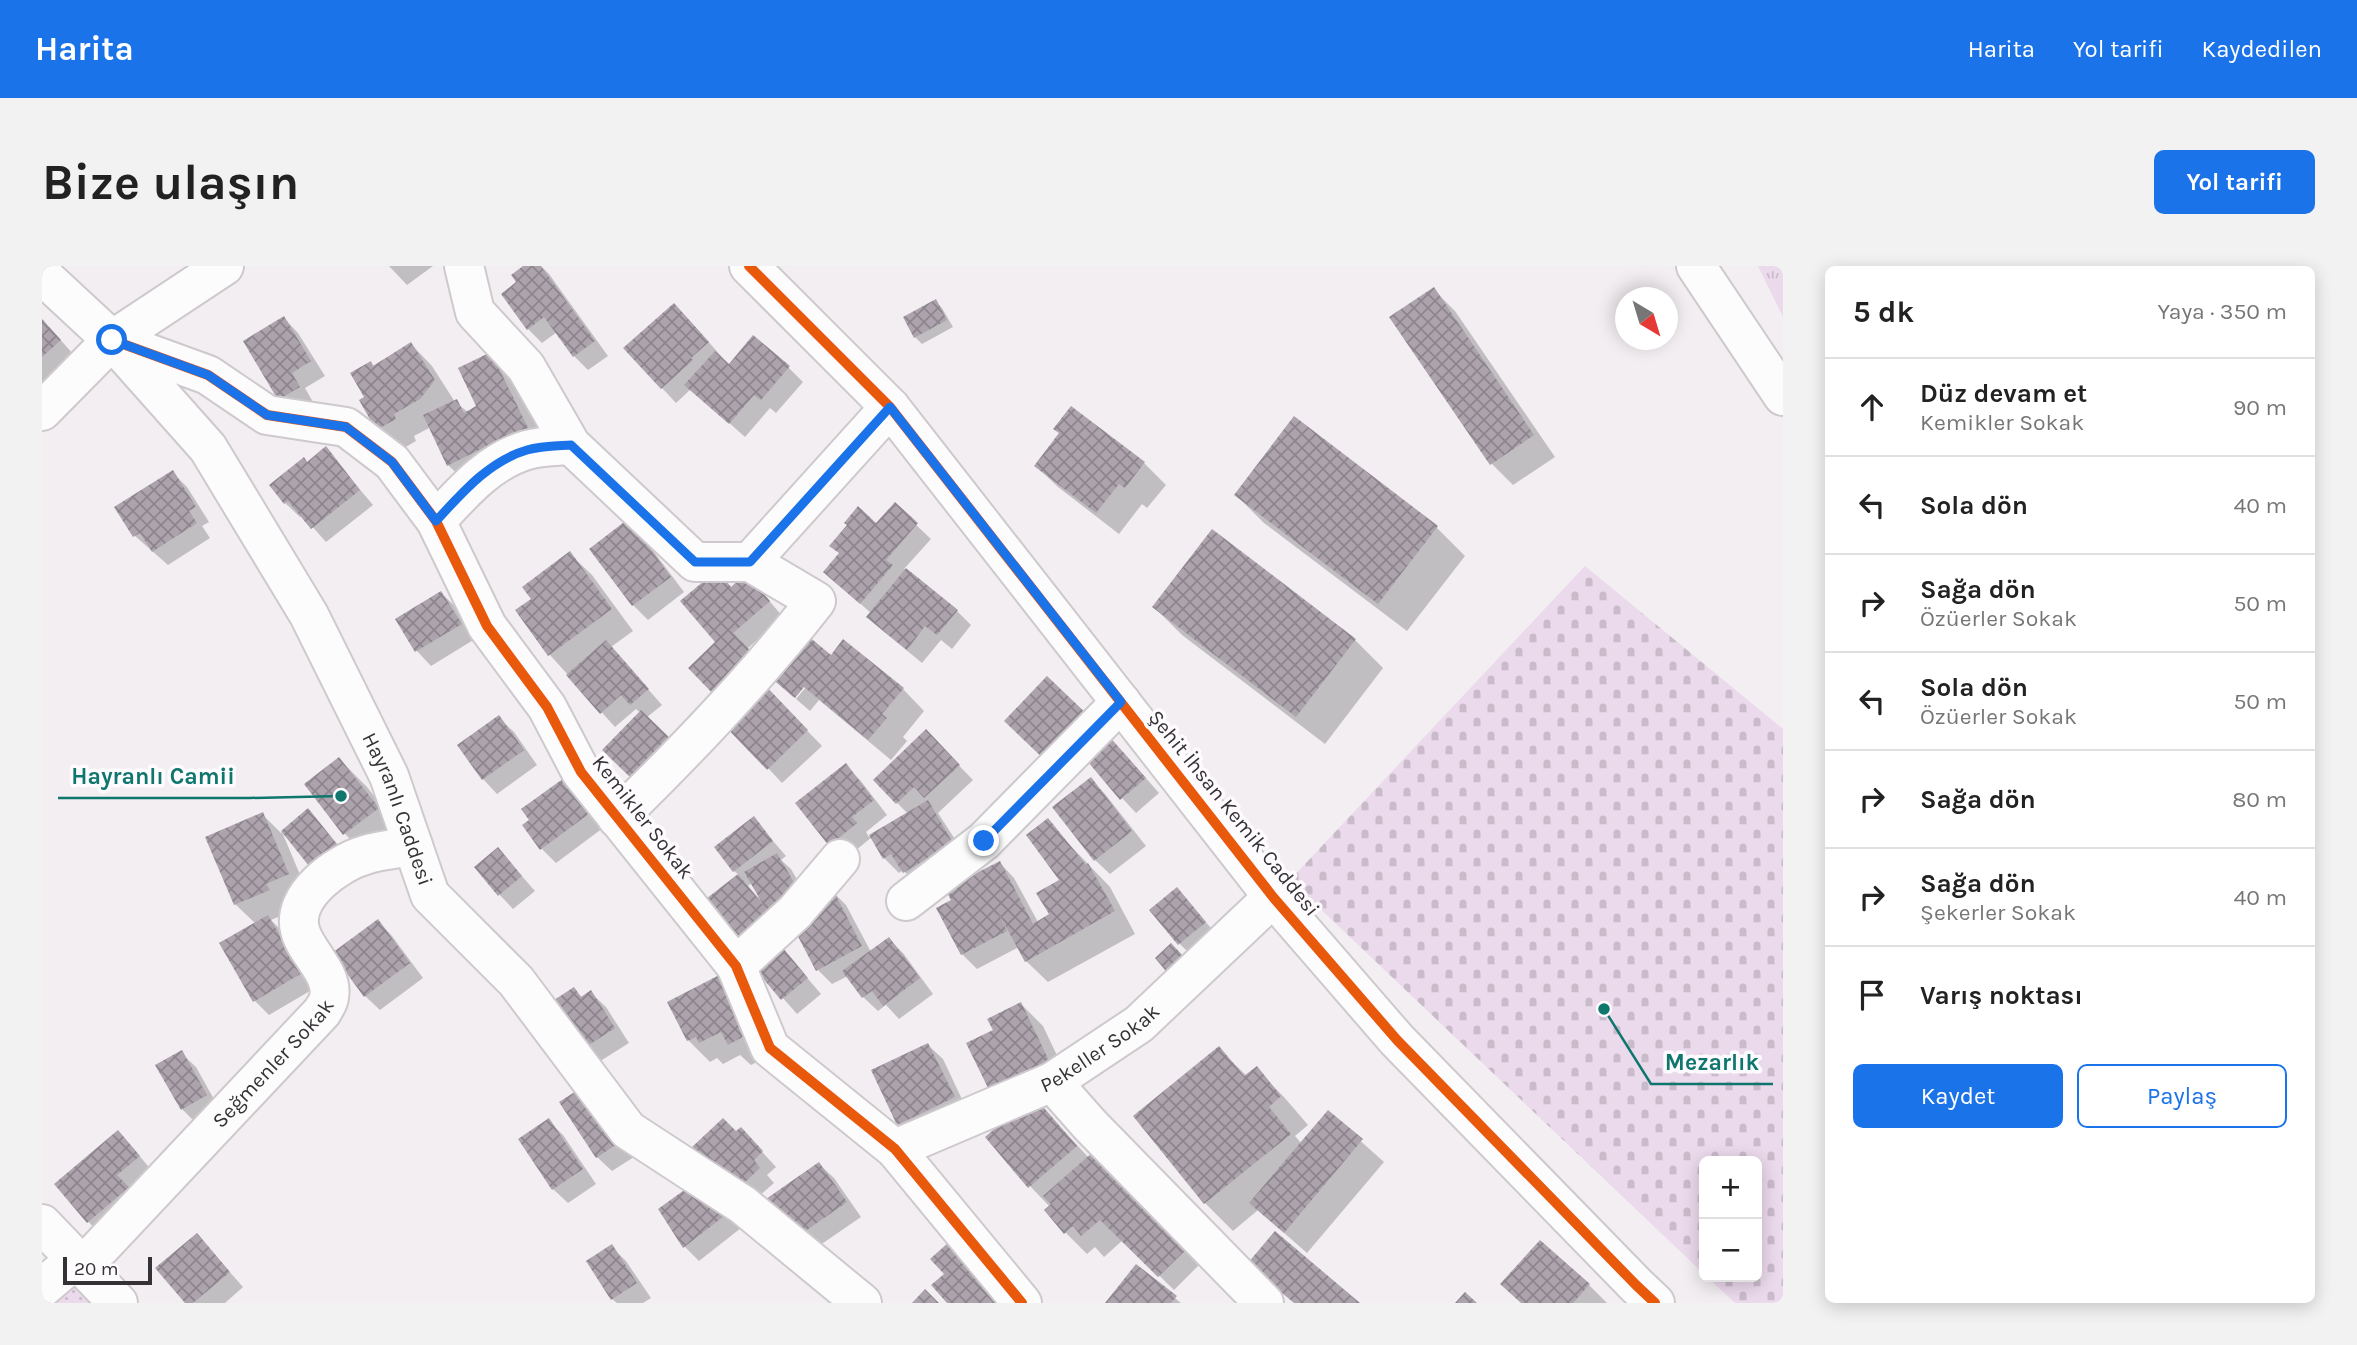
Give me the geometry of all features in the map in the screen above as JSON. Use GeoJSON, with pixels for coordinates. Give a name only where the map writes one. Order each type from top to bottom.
{"type":"FeatureCollection","features":[{"type":"Feature","properties":{"kind":"street"},"geometry":{"type":"LineString","coordinates":[[42,411],[112,340],[224,266]]}},
{"type":"Feature","properties":{"kind":"street"},"geometry":{"type":"LineString","coordinates":[[464,266],[475,312],[526,367],[571,445],[695,562],[750,562],[816,601],[736,698],[617,818]]}},
{"type":"Feature","properties":{"kind":"street","name":"Şehit İhsan Kemik Caddesi"},"geometry":{"type":"LineString","coordinates":[[748,266],[890,407],[1273,897],[1397,1040],[1637,1297]]}},
{"type":"Feature","properties":{"kind":"street"},"geometry":{"type":"LineString","coordinates":[[1696,266],[1783,396]]}},
{"type":"Feature","properties":{"kind":"street","name":"Hayranlı Caddesi"},"geometry":{"type":"LineString","coordinates":[[42,275],[112,340],[208,448],[309,615],[390,776],[430,895],[516,981],[628,1130],[743,1205],[862,1303]]}},
{"type":"Feature","properties":{"kind":"street","name":"Kemikler Sokak"},"geometry":{"type":"LineString","coordinates":[[112,340],[208,375],[267,415],[346,427],[392,462],[436,521],[487,626],[547,707],[581,772],[736,966],[770,1048],[895,1149],[1022,1303]]}},
{"type":"Feature","properties":{"kind":"street"},"geometry":{"type":"LineString","coordinates":[[750,562],[890,407]]}},
{"type":"Feature","properties":{"kind":"street"},"geometry":{"type":"LineString","coordinates":[[436,521],[471,484],[494,467],[526,450],[571,445]]}},
{"type":"Feature","properties":{"kind":"street"},"geometry":{"type":"LineString","coordinates":[[906,901],[984,841],[1121,702]]}},
{"type":"Feature","properties":{"kind":"street","name":"Seğmenler Sokak"},"geometry":{"type":"LineString","coordinates":[[42,1288],[80,1262],[322,1012],[329,998],[328,982],[306,947],[299,929],[298,914],[308,895],[322,880],[343,865],[365,855],[413,846]]}},
{"type":"Feature","properties":{"kind":"street"},"geometry":{"type":"LineString","coordinates":[[736,966],[794,912],[840,859]]}},
{"type":"Feature","properties":{"kind":"street","name":"Pekeller Sokak"},"geometry":{"type":"LineString","coordinates":[[895,1149],[1052,1082],[1139,1024],[1273,897]]}},
{"type":"Feature","properties":{"kind":"street"},"geometry":{"type":"LineString","coordinates":[[1052,1082],[1090,1125],[1265,1303]]}},
{"type":"Feature","properties":{"kind":"street"},"geometry":{"type":"LineString","coordinates":[[42,1224],[118,1303]]}},
{"type":"Feature","properties":{"kind":"green space"},"geometry":{"type":"Polygon","coordinates":[[[1758,266],[1783,266],[1783,317],[1758,266]]]}},
{"type":"Feature","properties":{"kind":"green space"},"geometry":{"type":"Polygon","coordinates":[[[1585,566],[1783,729],[1783,1303],[1735,1303],[1712,1282],[1762,1282],[1762,1156],[1699,1156],[1699,1269],[1290,880],[1585,566]]]}},
{"type":"Feature","properties":{"kind":"green space"},"geometry":{"type":"Polygon","coordinates":[[[74,1274],[101,1303],[42,1303],[74,1274]]]}},
{"type":"Feature","properties":{"kind":"building"},"geometry":{"type":"Polygon","coordinates":[[[523,266],[541,266],[595,341],[573,357],[544,317],[527,330],[501,294],[516,282],[511,275],[523,266]]]}},
{"type":"Feature","properties":{"kind":"building"},"geometry":{"type":"Polygon","coordinates":[[[1434,287],[1534,435],[1490,465],[1389,317],[1434,287]]]}},
{"type":"Feature","properties":{"kind":"building"},"geometry":{"type":"Polygon","coordinates":[[[936,299],[947,320],[914,338],[903,317],[936,299]]]}},
{"type":"Feature","properties":{"kind":"building"},"geometry":{"type":"Polygon","coordinates":[[[674,303],[709,342],[661,389],[623,348],[674,303]]]}},
{"type":"Feature","properties":{"kind":"building"},"geometry":{"type":"Polygon","coordinates":[[[284,316],[311,361],[292,373],[300,387],[278,400],[243,341],[284,316]]]}},
{"type":"Feature","properties":{"kind":"building"},"geometry":{"type":"Polygon","coordinates":[[[42,319],[61,340],[42,357],[42,319]]]}},
{"type":"Feature","properties":{"kind":"building"},"geometry":{"type":"Polygon","coordinates":[[[753,335],[790,366],[761,400],[754,395],[729,424],[684,385],[715,351],[729,364],[753,335]]]}},
{"type":"Feature","properties":{"kind":"building"},"geometry":{"type":"Polygon","coordinates":[[[411,342],[435,380],[420,399],[394,414],[396,419],[376,430],[359,400],[364,397],[350,373],[371,361],[373,366],[411,342]]]}},
{"type":"Feature","properties":{"kind":"building"},"geometry":{"type":"Polygon","coordinates":[[[491,352],[531,434],[495,451],[491,444],[447,466],[423,415],[457,399],[464,413],[476,406],[458,368],[491,352]]]}},
{"type":"Feature","properties":{"kind":"building"},"geometry":{"type":"Polygon","coordinates":[[[1071,406],[1145,462],[1125,488],[1119,484],[1096,513],[1034,466],[1059,433],[1053,429],[1071,406]]]}},
{"type":"Feature","properties":{"kind":"building"},"geometry":{"type":"Polygon","coordinates":[[[1294,416],[1438,526],[1378,604],[1234,495],[1294,416]]]}},
{"type":"Feature","properties":{"kind":"building"},"geometry":{"type":"Polygon","coordinates":[[[326,446],[360,490],[311,529],[288,501],[284,504],[269,485],[304,457],[307,462],[326,446]]]}},
{"type":"Feature","properties":{"kind":"building"},"geometry":{"type":"Polygon","coordinates":[[[173,470],[196,507],[189,511],[197,523],[152,552],[140,533],[133,537],[114,507],[173,470]]]}},
{"type":"Feature","properties":{"kind":"building"},"geometry":{"type":"Polygon","coordinates":[[[895,502],[918,523],[886,560],[893,565],[860,604],[823,572],[839,553],[829,546],[847,525],[844,523],[858,506],[876,523],[895,502]]]}},
{"type":"Feature","properties":{"kind":"building"},"geometry":{"type":"Polygon","coordinates":[[[628,519],[671,577],[632,606],[589,549],[628,519]]]}},
{"type":"Feature","properties":{"kind":"building"},"geometry":{"type":"Polygon","coordinates":[[[1212,529],[1356,639],[1296,717],[1152,607],[1212,529]]]}},
{"type":"Feature","properties":{"kind":"building"},"geometry":{"type":"Polygon","coordinates":[[[570,551],[612,609],[548,656],[515,610],[531,599],[522,587],[570,551]]]}},
{"type":"Feature","properties":{"kind":"building"},"geometry":{"type":"Polygon","coordinates":[[[906,568],[958,610],[937,635],[925,626],[907,650],[866,617],[906,568]]]}},
{"type":"Feature","properties":{"kind":"building"},"geometry":{"type":"Polygon","coordinates":[[[717,570],[731,587],[746,573],[770,601],[733,633],[758,658],[717,698],[688,668],[715,642],[680,601],[717,570]]]}},
{"type":"Feature","properties":{"kind":"building"},"geometry":{"type":"Polygon","coordinates":[[[441,591],[462,624],[415,652],[395,619],[441,591]]]}},
{"type":"Feature","properties":{"kind":"building"},"geometry":{"type":"Polygon","coordinates":[[[801,630],[831,655],[843,639],[904,688],[882,714],[887,718],[868,740],[804,687],[795,698],[765,673],[801,630]]]}},
{"type":"Feature","properties":{"kind":"building"},"geometry":{"type":"Polygon","coordinates":[[[606,640],[649,689],[630,705],[621,695],[600,714],[566,675],[606,640]]]}},
{"type":"Feature","properties":{"kind":"building"},"geometry":{"type":"Polygon","coordinates":[[[1047,676],[1091,718],[1048,763],[1004,721],[1047,676]]]}},
{"type":"Feature","properties":{"kind":"building"},"geometry":{"type":"Polygon","coordinates":[[[762,682],[808,730],[767,770],[720,721],[762,682]]]}},
{"type":"Feature","properties":{"kind":"building"},"geometry":{"type":"Polygon","coordinates":[[[641,710],[673,741],[634,781],[602,750],[641,710]]]}},
{"type":"Feature","properties":{"kind":"building"},"geometry":{"type":"Polygon","coordinates":[[[499,715],[524,750],[482,780],[457,745],[499,715]]]}},
{"type":"Feature","properties":{"kind":"building"},"geometry":{"type":"Polygon","coordinates":[[[926,729],[960,765],[924,798],[914,787],[896,804],[873,780],[926,729]]]}},
{"type":"Feature","properties":{"kind":"building"},"geometry":{"type":"Polygon","coordinates":[[[1108,735],[1146,778],[1120,800],[1083,756],[1108,735]]]}},
{"type":"Feature","properties":{"kind":"building"},"geometry":{"type":"Polygon","coordinates":[[[339,757],[379,808],[343,835],[304,784],[339,757]]]}},
{"type":"Feature","properties":{"kind":"building"},"geometry":{"type":"Polygon","coordinates":[[[846,763],[874,800],[852,817],[857,823],[829,846],[795,803],[846,763]]]}},
{"type":"Feature","properties":{"kind":"building"},"geometry":{"type":"Polygon","coordinates":[[[1091,777],[1132,831],[1094,861],[1052,807],[1091,777]]]}},
{"type":"Feature","properties":{"kind":"building"},"geometry":{"type":"Polygon","coordinates":[[[564,778],[590,813],[540,850],[522,825],[529,820],[521,809],[564,778]]]}},
{"type":"Feature","properties":{"kind":"building"},"geometry":{"type":"Polygon","coordinates":[[[928,800],[953,843],[903,873],[891,854],[883,859],[869,835],[928,800]]]}},
{"type":"Feature","properties":{"kind":"building"},"geometry":{"type":"Polygon","coordinates":[[[308,808],[341,849],[313,871],[281,831],[308,808]]]}},
{"type":"Feature","properties":{"kind":"building"},"geometry":{"type":"Polygon","coordinates":[[[263,812],[289,874],[266,884],[270,890],[234,905],[205,837],[263,812]]]}},
{"type":"Feature","properties":{"kind":"building"},"geometry":{"type":"Polygon","coordinates":[[[754,816],[773,841],[733,872],[714,847],[754,816]]]}},
{"type":"Feature","properties":{"kind":"building"},"geometry":{"type":"Polygon","coordinates":[[[1048,818],[1086,865],[1088,863],[1115,911],[1025,962],[998,912],[1007,931],[961,955],[936,908],[951,900],[945,889],[1000,861],[1033,924],[1049,914],[1036,893],[1059,880],[1026,835],[1048,818]]]}},
{"type":"Feature","properties":{"kind":"building"},"geometry":{"type":"Polygon","coordinates":[[[498,847],[522,876],[498,896],[474,867],[498,847]]]}},
{"type":"Feature","properties":{"kind":"building"},"geometry":{"type":"Polygon","coordinates":[[[777,853],[800,893],[742,951],[702,902],[738,874],[764,906],[744,872],[777,853]]]}},
{"type":"Feature","properties":{"kind":"building"},"geometry":{"type":"Polygon","coordinates":[[[1177,887],[1206,922],[1178,945],[1149,910],[1177,887]]]}},
{"type":"Feature","properties":{"kind":"building"},"geometry":{"type":"Polygon","coordinates":[[[832,888],[862,946],[816,971],[791,923],[832,888]]]}},
{"type":"Feature","properties":{"kind":"building"},"geometry":{"type":"Polygon","coordinates":[[[268,915],[302,973],[253,1002],[219,943],[268,915]]]}},
{"type":"Feature","properties":{"kind":"building"},"geometry":{"type":"Polygon","coordinates":[[[378,919],[410,963],[364,997],[332,953],[378,919]]]}},
{"type":"Feature","properties":{"kind":"building"},"geometry":{"type":"Polygon","coordinates":[[[889,937],[920,978],[883,1006],[872,991],[862,998],[842,971],[889,937]]]}},
{"type":"Feature","properties":{"kind":"building"},"geometry":{"type":"Polygon","coordinates":[[[778,942],[808,978],[781,1000],[751,964],[778,942]]]}},
{"type":"Feature","properties":{"kind":"building"},"geometry":{"type":"Polygon","coordinates":[[[1171,943],[1187,960],[1170,976],[1155,958],[1171,943]]]}},
{"type":"Feature","properties":{"kind":"building"},"geometry":{"type":"Polygon","coordinates":[[[729,970],[759,1028],[728,1045],[721,1032],[699,1043],[696,1037],[687,1041],[667,1002],[729,970]]]}},
{"type":"Feature","properties":{"kind":"building"},"geometry":{"type":"Polygon","coordinates":[[[574,987],[581,997],[591,990],[615,1028],[578,1052],[548,1004],[574,987]]]}},
{"type":"Feature","properties":{"kind":"building"},"geometry":{"type":"Polygon","coordinates":[[[1021,1002],[1052,1067],[992,1096],[966,1043],[993,1030],[987,1019],[1021,1002]]]}},
{"type":"Feature","properties":{"kind":"building"},"geometry":{"type":"Polygon","coordinates":[[[928,1043],[955,1097],[897,1125],[871,1070],[928,1043]]]}},
{"type":"Feature","properties":{"kind":"building"},"geometry":{"type":"Polygon","coordinates":[[[1219,1046],[1244,1076],[1257,1066],[1281,1096],[1269,1107],[1291,1134],[1204,1204],[1133,1116],[1219,1046]]]}},
{"type":"Feature","properties":{"kind":"building"},"geometry":{"type":"Polygon","coordinates":[[[182,1050],[207,1095],[181,1110],[155,1065],[182,1050]]]}},
{"type":"Feature","properties":{"kind":"building"},"geometry":{"type":"Polygon","coordinates":[[[584,1086],[620,1142],[596,1158],[559,1102],[584,1086]]]}},
{"type":"Feature","properties":{"kind":"building"},"geometry":{"type":"Polygon","coordinates":[[[1039,1102],[1077,1146],[1028,1188],[985,1137],[1013,1113],[1018,1119],[1039,1102]]]}},
{"type":"Feature","properties":{"kind":"building"},"geometry":{"type":"Polygon","coordinates":[[[1328,1110],[1363,1139],[1284,1233],[1249,1203],[1328,1110]]]}},
{"type":"Feature","properties":{"kind":"building"},"geometry":{"type":"Polygon","coordinates":[[[549,1118],[583,1169],[552,1190],[518,1139],[549,1118]]]}},
{"type":"Feature","properties":{"kind":"building"},"geometry":{"type":"Polygon","coordinates":[[[723,1118],[736,1131],[741,1127],[763,1151],[754,1160],[760,1168],[743,1184],[736,1176],[726,1185],[692,1147],[723,1118]]]}},
{"type":"Feature","properties":{"kind":"building"},"geometry":{"type":"Polygon","coordinates":[[[118,1130],[140,1156],[117,1175],[129,1187],[87,1223],[54,1184],[118,1130]]]}},
{"type":"Feature","properties":{"kind":"building"},"geometry":{"type":"Polygon","coordinates":[[[1102,1144],[1191,1245],[1158,1277],[1100,1220],[1081,1236],[1073,1226],[1064,1234],[1044,1210],[1051,1204],[1043,1196],[1102,1144]]]}},
{"type":"Feature","properties":{"kind":"building"},"geometry":{"type":"Polygon","coordinates":[[[819,1162],[847,1202],[794,1239],[766,1199],[819,1162]]]}},
{"type":"Feature","properties":{"kind":"building"},"geometry":{"type":"Polygon","coordinates":[[[694,1183],[728,1213],[683,1248],[658,1209],[694,1183]]]}},
{"type":"Feature","properties":{"kind":"building"},"geometry":{"type":"Polygon","coordinates":[[[1275,1231],[1360,1303],[1294,1303],[1247,1264],[1275,1231]]]}},
{"type":"Feature","properties":{"kind":"building"},"geometry":{"type":"Polygon","coordinates":[[[197,1233],[230,1272],[193,1303],[185,1303],[155,1268],[197,1233]]]}},
{"type":"Feature","properties":{"kind":"building"},"geometry":{"type":"Polygon","coordinates":[[[1540,1240],[1590,1284],[1573,1303],[1521,1303],[1500,1284],[1540,1240]]]}},
{"type":"Feature","properties":{"kind":"building"},"geometry":{"type":"Polygon","coordinates":[[[949,1242],[1003,1303],[947,1303],[931,1285],[944,1274],[930,1259],[949,1242]]]}},
{"type":"Feature","properties":{"kind":"building"},"geometry":{"type":"Polygon","coordinates":[[[612,1244],[637,1283],[611,1300],[586,1261],[612,1244]]]}},
{"type":"Feature","properties":{"kind":"building"},"geometry":{"type":"Polygon","coordinates":[[[1136,1264],[1177,1296],[1171,1303],[1105,1303],[1136,1264]]]}},
{"type":"Feature","properties":{"kind":"building"},"geometry":{"type":"Polygon","coordinates":[[[925,1289],[939,1303],[912,1303],[925,1289]]]}},
{"type":"Feature","properties":{"kind":"building"},"geometry":{"type":"Polygon","coordinates":[[[1465,1292],[1477,1303],[1455,1303],[1465,1292]]]}},
{"type":"Feature","properties":{"kind":"cycle path"},"geometry":{"type":"LineString","coordinates":[[749,266],[890,407],[1273,897],[1397,1040],[1655,1303]]}},
{"type":"Feature","properties":{"kind":"cycle path"},"geometry":{"type":"LineString","coordinates":[[112,340],[208,375],[267,415],[346,427],[392,462],[436,521],[487,626],[547,707],[581,772],[736,966],[770,1048],[895,1149],[1022,1303]]}},
{"type":"Feature","properties":{"kind":"place","name":"Hayranlı Camii"},"geometry":{"type":"Point","coordinates":[341,796]}},
{"type":"Feature","properties":{"kind":"place","name":"Mezarlık"},"geometry":{"type":"Point","coordinates":[1604,1009]}},
{"type":"Feature","properties":{"kind":"route"},"geometry":{"type":"LineString","coordinates":[[112,340],[208,375],[267,415],[346,427],[392,462],[436,521],[471,484],[511,457],[526,450],[571,445],[695,562],[750,562],[890,407],[1121,702],[984,841]]}}]}
